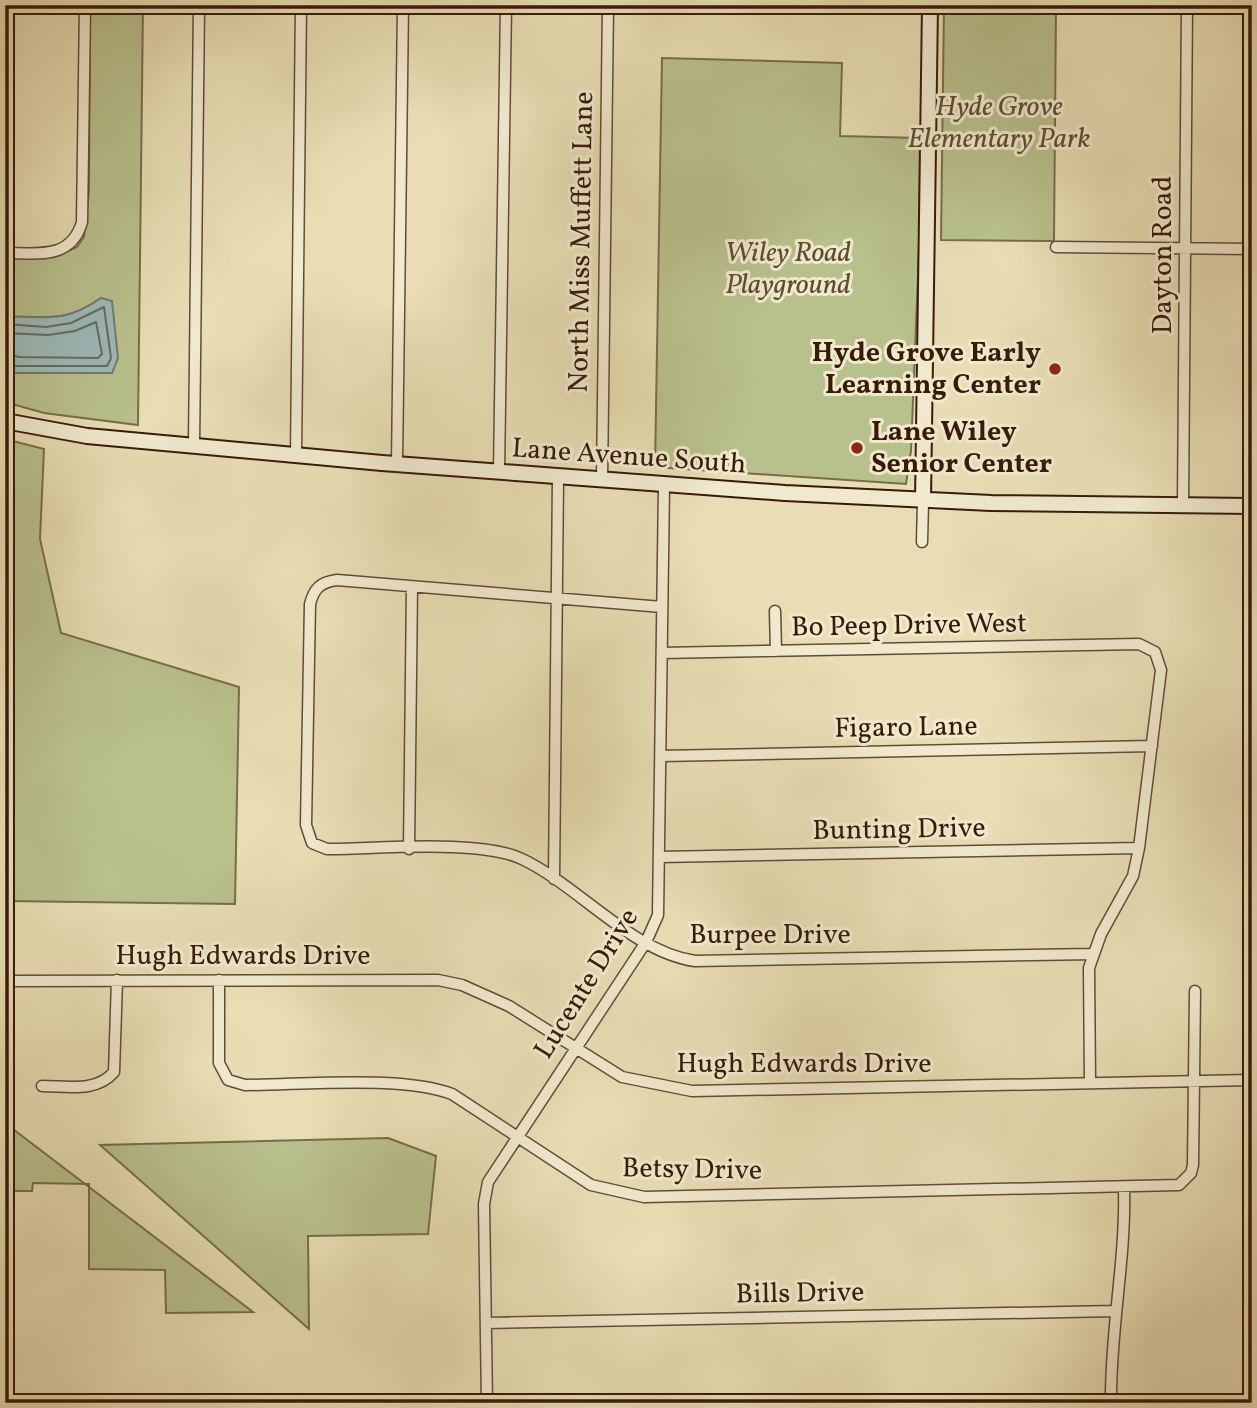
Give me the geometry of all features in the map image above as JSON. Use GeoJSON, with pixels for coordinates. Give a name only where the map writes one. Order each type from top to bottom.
{"type":"FeatureCollection","features":[{"type":"Feature","properties":{"kind":"main road"},"geometry":{"type":"LineString","coordinates":[[923,501],[930,5]]}},
{"type":"Feature","properties":{"kind":"main road","name":"Lane Avenue South"},"geometry":{"type":"LineString","coordinates":[[5,421],[87,436],[664,485],[923,501],[1252,506]]}},
{"type":"Feature","properties":{"kind":"street"},"geometry":{"type":"LineString","coordinates":[[5,253],[61,251],[78,236],[82,222],[85,5]]}},
{"type":"Feature","properties":{"kind":"street"},"geometry":{"type":"LineString","coordinates":[[194,446],[199,5]]}},
{"type":"Feature","properties":{"kind":"street"},"geometry":{"type":"LineString","coordinates":[[296,455],[301,5]]}},
{"type":"Feature","properties":{"kind":"street"},"geometry":{"type":"LineString","coordinates":[[397,464],[404,5]]}},
{"type":"Feature","properties":{"kind":"street"},"geometry":{"type":"LineString","coordinates":[[499,472],[506,5]]}},
{"type":"Feature","properties":{"kind":"street","name":"North Miss Muffett Lane"},"geometry":{"type":"LineString","coordinates":[[602,480],[608,5]]}},
{"type":"Feature","properties":{"kind":"street","name":"Dayton Road"},"geometry":{"type":"LineString","coordinates":[[1183,504],[1187,5]]}},
{"type":"Feature","properties":{"kind":"street"},"geometry":{"type":"LineString","coordinates":[[1056,247],[1252,249]]}},
{"type":"Feature","properties":{"kind":"street"},"geometry":{"type":"LineString","coordinates":[[554,879],[558,477]]}},
{"type":"Feature","properties":{"kind":"street","name":"Lucente Drive"},"geometry":{"type":"LineString","coordinates":[[487,1403],[485,1194],[492,1173],[646,942],[659,907],[664,485]]}},
{"type":"Feature","properties":{"kind":"street"},"geometry":{"type":"LineString","coordinates":[[922,542],[923,501]]}},
{"type":"Feature","properties":{"kind":"street","name":"Burpee Drive"},"geometry":{"type":"LineString","coordinates":[[412,587],[337,580],[321,584],[313,592],[310,604],[306,825],[312,843],[327,849],[496,850],[523,859],[670,956],[695,961],[1092,954]]}},
{"type":"Feature","properties":{"kind":"street"},"geometry":{"type":"LineString","coordinates":[[409,849],[412,587],[662,607]]}},
{"type":"Feature","properties":{"kind":"street"},"geometry":{"type":"LineString","coordinates":[[775,611],[776,652]]}},
{"type":"Feature","properties":{"kind":"street","name":"Bo Peep Drive West"},"geometry":{"type":"LineString","coordinates":[[662,653],[1139,644],[1155,652],[1161,670],[1152,746]]}},
{"type":"Feature","properties":{"kind":"street"},"geometry":{"type":"LineString","coordinates":[[1090,1083],[1088,985],[1092,954],[1125,895],[1139,848],[1152,746]]}},
{"type":"Feature","properties":{"kind":"street","name":"Figaro Lane"},"geometry":{"type":"LineString","coordinates":[[661,756],[1152,746]]}},
{"type":"Feature","properties":{"kind":"street","name":"Bunting Drive"},"geometry":{"type":"LineString","coordinates":[[660,858],[1139,848]]}},
{"type":"Feature","properties":{"kind":"street","name":"Betsy Drive"},"geometry":{"type":"LineString","coordinates":[[219,979],[219,1063],[228,1080],[245,1085],[423,1085],[452,1094],[591,1185],[644,1197],[1179,1185],[1191,1173],[1195,991]]}},
{"type":"Feature","properties":{"kind":"street"},"geometry":{"type":"LineString","coordinates":[[42,1086],[92,1087],[103,1083],[114,1072],[117,980]]}},
{"type":"Feature","properties":{"kind":"street","name":"Hugh Edwards Drive"},"geometry":{"type":"LineString","coordinates":[[5,981],[438,980],[485,993],[622,1077],[692,1091],[1252,1080]]}},
{"type":"Feature","properties":{"kind":"street"},"geometry":{"type":"LineString","coordinates":[[1111,1403],[1115,1311],[1124,1256],[1124,1188]]}},
{"type":"Feature","properties":{"kind":"street","name":"Bills Drive"},"geometry":{"type":"LineString","coordinates":[[486,1323],[1115,1311]]}},
{"type":"Feature","properties":{"kind":"green space"},"geometry":{"type":"Polygon","coordinates":[[[90,5],[143,5],[138,425],[44,413],[5,402],[5,367],[13,373],[111,373],[101,298],[65,315],[5,317],[5,258],[55,257],[77,247],[84,237],[89,191],[90,5]]]}},
{"type":"Feature","properties":{"kind":"green space","name":"Hyde Grove Elementary Park"},"geometry":{"type":"Polygon","coordinates":[[[944,5],[1056,6],[1054,241],[941,240],[944,5]]]}},
{"type":"Feature","properties":{"kind":"green space","name":"Wiley Road Playground"},"geometry":{"type":"Polygon","coordinates":[[[662,58],[842,63],[840,136],[920,138],[919,250],[911,451],[906,484],[655,467],[662,58]]]}},
{"type":"Feature","properties":{"kind":"green space"},"geometry":{"type":"Polygon","coordinates":[[[5,439],[44,449],[40,539],[61,633],[239,687],[235,904],[5,901],[5,439]]]}},
{"type":"Feature","properties":{"kind":"green space"},"geometry":{"type":"Polygon","coordinates":[[[5,1123],[85,1184],[33,1183],[32,1191],[5,1191],[5,1123]]]}},
{"type":"Feature","properties":{"kind":"green space"},"geometry":{"type":"Polygon","coordinates":[[[388,1138],[436,1156],[428,1234],[308,1236],[309,1329],[100,1145],[388,1138]]]}},
{"type":"Feature","properties":{"kind":"green space"},"geometry":{"type":"Polygon","coordinates":[[[89,1187],[253,1312],[166,1313],[165,1270],[89,1269],[89,1187]]]}},
{"type":"Feature","properties":{"kind":"water"},"geometry":{"type":"Polygon","coordinates":[[[101,298],[112,301],[118,358],[112,373],[13,373],[5,367],[5,317],[55,317],[76,312],[101,298]]]}},
{"type":"Feature","properties":{"kind":"place","name":"Hyde Grove Early Learning Center"},"geometry":{"type":"Point","coordinates":[1055,369]}},
{"type":"Feature","properties":{"kind":"place","name":"Lane Wiley Senior Center"},"geometry":{"type":"Point","coordinates":[857,448]}}]}
